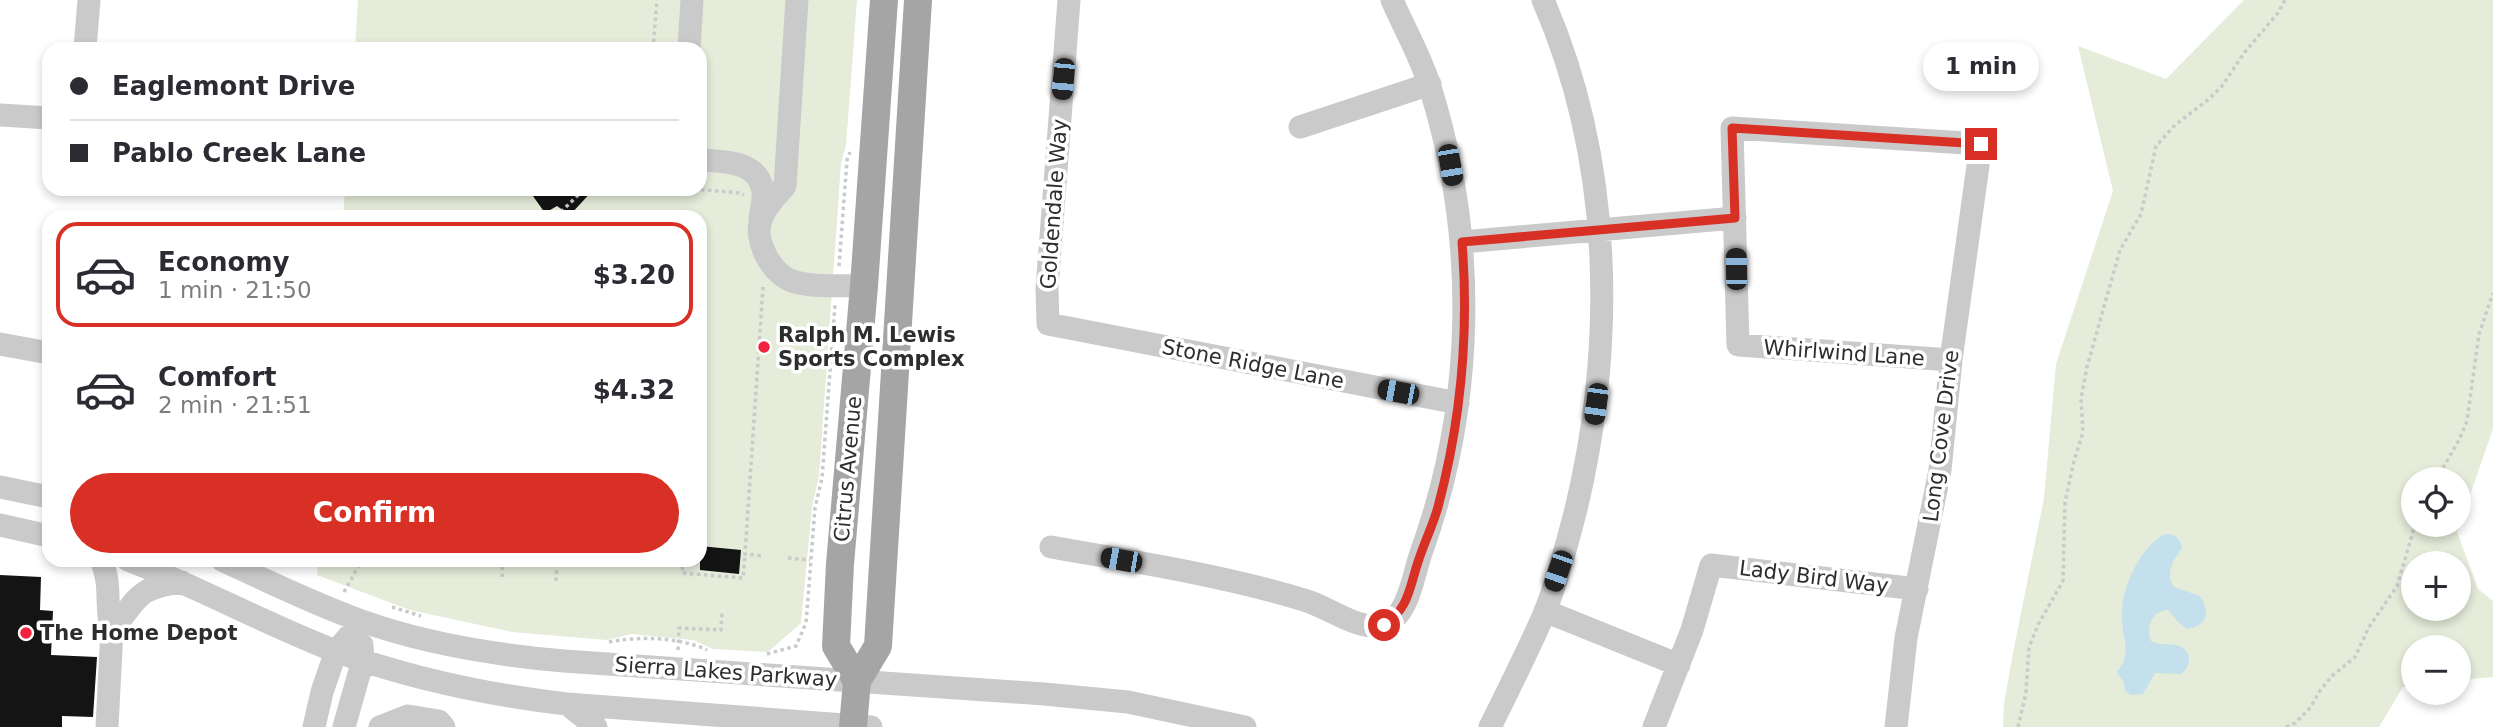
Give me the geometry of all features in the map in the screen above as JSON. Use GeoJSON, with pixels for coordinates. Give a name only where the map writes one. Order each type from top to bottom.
{"type":"FeatureCollection","features":[{"type":"Feature","properties":{"kind":"main road","name":"Citrus Avenue"},"geometry":{"type":"LineString","coordinates":[[859,726],[857,681],[836,646],[850,286],[884,0]]}},
{"type":"Feature","properties":{"kind":"main road","name":"Citrus Avenue"},"geometry":{"type":"LineString","coordinates":[[857,681],[878,646],[918,0]]}},
{"type":"Feature","properties":{"kind":"street"},"geometry":{"type":"LineString","coordinates":[[86,42],[89,0]]}},
{"type":"Feature","properties":{"kind":"street"},"geometry":{"type":"LineString","coordinates":[[689,42],[692,0]]}},
{"type":"Feature","properties":{"kind":"street"},"geometry":{"type":"LineString","coordinates":[[753,210],[785,186],[797,0]]}},
{"type":"Feature","properties":{"kind":"street","name":"Goldendale Way"},"geometry":{"type":"LineString","coordinates":[[1048,324],[1047,289],[1069,0]]}},
{"type":"Feature","properties":{"kind":"street"},"geometry":{"type":"LineString","coordinates":[[1051,547],[1262,588],[1307,600],[1359,624],[1384,625],[1402,611],[1437,509],[1451,446],[1458,403],[1465,285],[1462,242],[1446,143],[1430,84],[1392,0]]}},
{"type":"Feature","properties":{"kind":"street"},"geometry":{"type":"LineString","coordinates":[[1490,727],[1545,611],[1571,527],[1590,445],[1599,377],[1602,332],[1595,189],[1584,127],[1570,74],[1544,0]]}},
{"type":"Feature","properties":{"kind":"street"},"geometry":{"type":"LineString","coordinates":[[1300,127],[1430,84]]}},
{"type":"Feature","properties":{"kind":"street"},"geometry":{"type":"LineString","coordinates":[[0,115],[42,118]]}},
{"type":"Feature","properties":{"kind":"street","name":"Long Cove Drive"},"geometry":{"type":"LineString","coordinates":[[1735,218],[1732,128],[1981,144],[1951,360],[1940,470],[1906,638],[1896,727]]}},
{"type":"Feature","properties":{"kind":"street"},"geometry":{"type":"LineString","coordinates":[[707,161],[748,167],[758,177],[763,192],[753,210],[766,257],[777,273],[792,281],[850,286]]}},
{"type":"Feature","properties":{"kind":"street"},"geometry":{"type":"LineString","coordinates":[[1462,242],[1735,218]]}},
{"type":"Feature","properties":{"kind":"street","name":"Whirlwind Lane"},"geometry":{"type":"LineString","coordinates":[[1735,218],[1738,345],[1951,360]]}},
{"type":"Feature","properties":{"kind":"street","name":"Stone Ridge Lane"},"geometry":{"type":"LineString","coordinates":[[1048,324],[1458,403]]}},
{"type":"Feature","properties":{"kind":"street"},"geometry":{"type":"LineString","coordinates":[[0,344],[42,352]]}},
{"type":"Feature","properties":{"kind":"street"},"geometry":{"type":"LineString","coordinates":[[0,487],[42,496]]}},
{"type":"Feature","properties":{"kind":"street"},"geometry":{"type":"LineString","coordinates":[[0,525],[42,534]]}},
{"type":"Feature","properties":{"kind":"street","name":"Lady Bird Way"},"geometry":{"type":"LineString","coordinates":[[1679,665],[1711,565],[1917,589]]}},
{"type":"Feature","properties":{"kind":"street"},"geometry":{"type":"LineString","coordinates":[[103,567],[108,582],[112,630],[107,727]]}},
{"type":"Feature","properties":{"kind":"street","name":"Sierra Lakes Parkway"},"geometry":{"type":"LineString","coordinates":[[145,567],[336,651],[450,685],[515,698],[567,704],[859,726]]}},
{"type":"Feature","properties":{"kind":"street","name":"Sierra Lakes Parkway"},"geometry":{"type":"LineString","coordinates":[[238,567],[362,621],[434,641],[505,655],[1128,702],[1245,727]]}},
{"type":"Feature","properties":{"kind":"street"},"geometry":{"type":"LineString","coordinates":[[112,630],[138,596],[157,586],[182,582]]}},
{"type":"Feature","properties":{"kind":"street"},"geometry":{"type":"LineString","coordinates":[[1545,611],[1679,665],[1654,727]]}},
{"type":"Feature","properties":{"kind":"street"},"geometry":{"type":"LineString","coordinates":[[314,727],[336,651],[362,621]]}},
{"type":"Feature","properties":{"kind":"street"},"geometry":{"type":"LineString","coordinates":[[344,727],[363,660],[362,621]]}},
{"type":"Feature","properties":{"kind":"street"},"geometry":{"type":"LineString","coordinates":[[567,704],[596,727]]}},
{"type":"Feature","properties":{"kind":"street"},"geometry":{"type":"LineString","coordinates":[[648,727],[685,714]]}},
{"type":"Feature","properties":{"kind":"street"},"geometry":{"type":"LineString","coordinates":[[380,727],[408,716],[439,721],[443,727]]}},
{"type":"Feature","properties":{"kind":"path"},"geometry":{"type":"LineString","coordinates":[[654,42],[657,0]]}},
{"type":"Feature","properties":{"kind":"path"},"geometry":{"type":"LineString","coordinates":[[2018,727],[2026,693],[2029,647],[2039,623],[2063,581],[2065,502],[2084,432],[2081,399],[2087,367],[2120,250],[2141,214],[2156,146],[2175,125],[2222,86],[2285,0]]}},
{"type":"Feature","properties":{"kind":"path"},"geometry":{"type":"LineString","coordinates":[[756,653],[768,654],[796,646],[806,623],[815,508],[822,478],[850,286],[847,160],[850,149]]}},
{"type":"Feature","properties":{"kind":"path"},"geometry":{"type":"LineString","coordinates":[[707,190],[740,193],[753,210]]}},
{"type":"Feature","properties":{"kind":"path"},"geometry":{"type":"LineString","coordinates":[[563,210],[577,196]]}},
{"type":"Feature","properties":{"kind":"path"},"geometry":{"type":"LineString","coordinates":[[682,567],[682,573],[743,578],[764,286],[761,277]]}},
{"type":"Feature","properties":{"kind":"path"},"geometry":{"type":"LineString","coordinates":[[2443,467],[2467,421],[2476,346],[2493,293]]}},
{"type":"Feature","properties":{"kind":"path"},"geometry":{"type":"LineString","coordinates":[[2286,727],[2295,723],[2311,707],[2332,676],[2354,657],[2369,626],[2397,586],[2411,537]]}},
{"type":"Feature","properties":{"kind":"path"},"geometry":{"type":"LineString","coordinates":[[745,554],[764,556]]}},
{"type":"Feature","properties":{"kind":"path"},"geometry":{"type":"LineString","coordinates":[[788,558],[811,560]]}},
{"type":"Feature","properties":{"kind":"path"},"geometry":{"type":"LineString","coordinates":[[344,592],[358,567]]}},
{"type":"Feature","properties":{"kind":"path"},"geometry":{"type":"LineString","coordinates":[[502,577],[503,567]]}},
{"type":"Feature","properties":{"kind":"path"},"geometry":{"type":"LineString","coordinates":[[556,581],[557,567]]}},
{"type":"Feature","properties":{"kind":"path"},"geometry":{"type":"LineString","coordinates":[[393,607],[424,617]]}},
{"type":"Feature","properties":{"kind":"path"},"geometry":{"type":"LineString","coordinates":[[677,669],[679,628],[721,630],[722,612]]}},
{"type":"Feature","properties":{"kind":"path"},"geometry":{"type":"LineString","coordinates":[[607,643],[632,638],[693,643],[708,650]]}},
{"type":"Feature","properties":{"kind":"green space","name":"Ralph M. Lewis Sports Complex"},"geometry":{"type":"Polygon","coordinates":[[[358,0],[857,0],[846,145],[841,163],[819,476],[812,507],[801,623],[768,652],[713,649],[693,640],[631,634],[607,640],[512,632],[410,610],[317,575],[318,567],[707,567],[707,210],[344,210],[344,196],[707,196],[707,42],[355,42],[358,0]]]}},
{"type":"Feature","properties":{"kind":"green space"},"geometry":{"type":"Polygon","coordinates":[[[2244,0],[2493,0],[2493,429],[2471,492],[2471,467],[2401,467],[2401,537],[2459,537],[2464,551],[2401,551],[2401,621],[2471,621],[2471,570],[2478,589],[2493,601],[2493,677],[2471,679],[2471,635],[2401,635],[2401,690],[2379,727],[2003,727],[2004,703],[2044,498],[2056,364],[2113,191],[2078,46],[2166,79],[2244,0]]]}},
{"type":"Feature","properties":{"kind":"water"},"geometry":{"type":"Polygon","coordinates":[[[2165,534],[2176,537],[2182,548],[2170,571],[2171,582],[2174,587],[2200,596],[2206,613],[2199,625],[2187,629],[2168,610],[2154,616],[2150,625],[2151,641],[2185,649],[2189,663],[2181,674],[2155,673],[2143,694],[2131,695],[2125,691],[2124,683],[2117,672],[2122,666],[2126,647],[2122,620],[2124,596],[2139,560],[2155,541],[2165,534]]]}},
{"type":"Feature","properties":{"kind":"building"},"geometry":{"type":"Polygon","coordinates":[[[533,196],[588,196],[575,210],[563,210],[557,206],[543,210],[533,196]]]}},
{"type":"Feature","properties":{"kind":"building"},"geometry":{"type":"Polygon","coordinates":[[[707,547],[741,550],[739,574],[700,570],[700,567],[707,567],[707,547]]]}},
{"type":"Feature","properties":{"kind":"building","name":"The Home Depot"},"geometry":{"type":"Polygon","coordinates":[[[0,575],[41,577],[40,610],[53,611],[51,655],[97,657],[93,717],[62,716],[62,727],[0,727],[0,575]]]}},
{"type":"Feature","properties":{"kind":"place","name":"Ralph M. Lewis Sports Complex"},"geometry":{"type":"Point","coordinates":[764,347]}},
{"type":"Feature","properties":{"kind":"place","name":"The Home Depot"},"geometry":{"type":"Point","coordinates":[26,633]}},
{"type":"Feature","properties":{"kind":"route"},"geometry":{"type":"LineString","coordinates":[[1384,625],[1402,611],[1437,509],[1447,470],[1458,403],[1464,327],[1462,242],[1735,218],[1732,128],[1981,144]]}}]}
